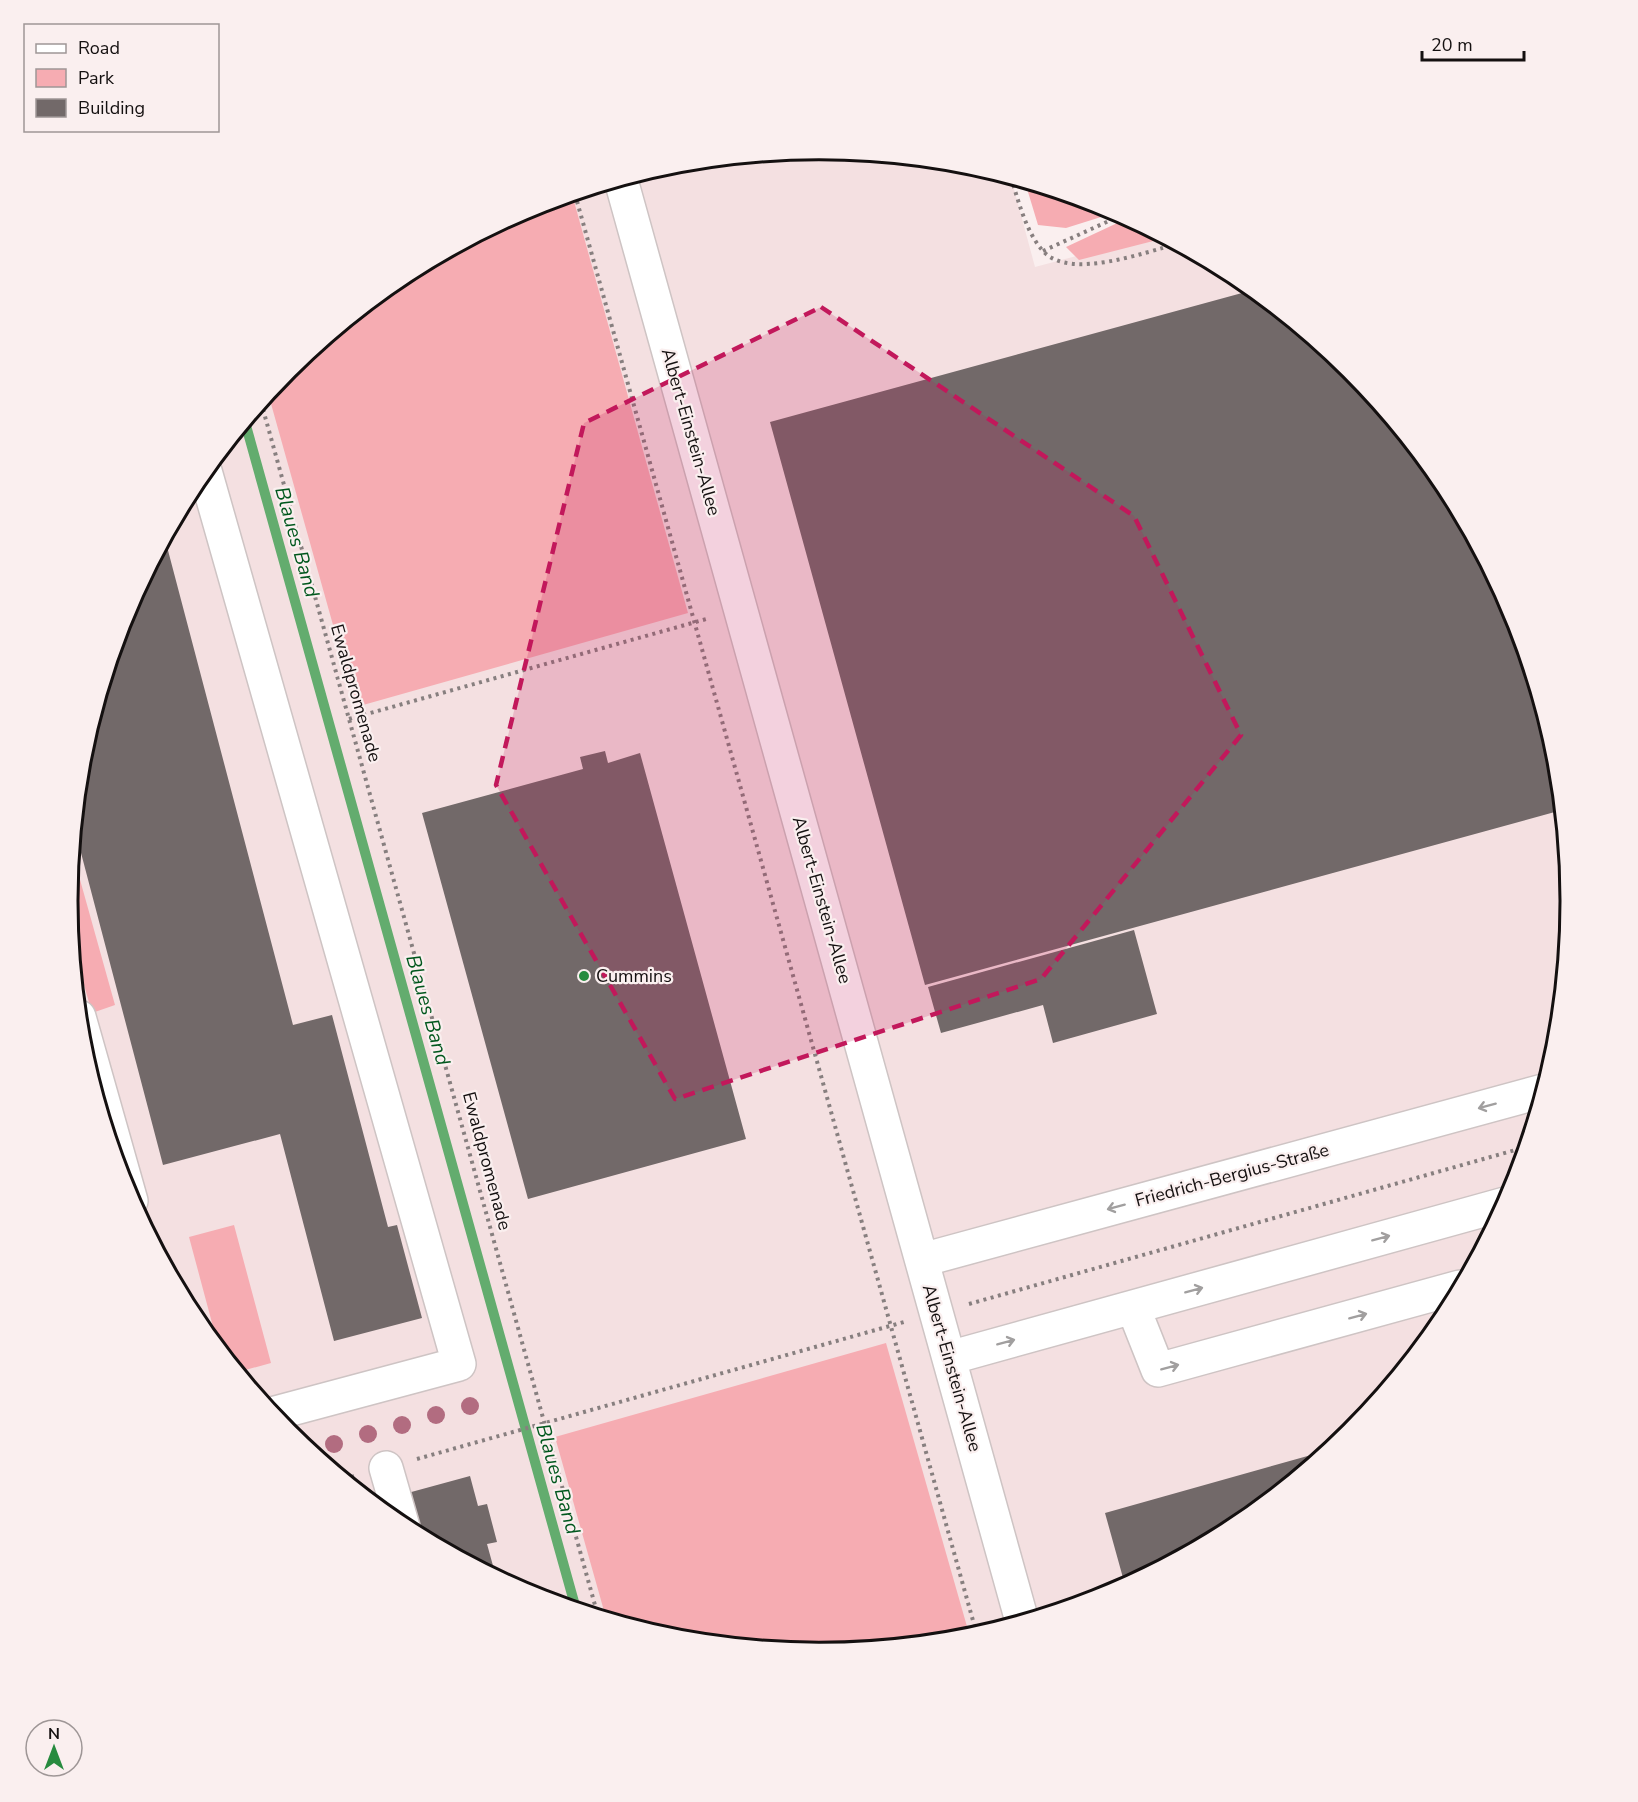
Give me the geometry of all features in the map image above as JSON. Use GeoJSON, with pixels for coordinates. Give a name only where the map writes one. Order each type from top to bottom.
{"type":"FeatureCollection","features":[{"type":"Feature","properties":{"kind":"street","name":"Albert-Einstein-Allee"},"geometry":{"type":"LineString","coordinates":[[623,186],[1020,1614]]}},
{"type":"Feature","properties":{"kind":"street"},"geometry":{"type":"LineString","coordinates":[[208,482],[459,1364],[282,1411]]}},
{"type":"Feature","properties":{"kind":"street","name":"Friedrich-Bergius-Straße"},"geometry":{"type":"LineString","coordinates":[[922,1260],[1535,1093]]}},
{"type":"Feature","properties":{"kind":"street"},"geometry":{"type":"LineString","coordinates":[[949,1358],[1494,1207]]}},
{"type":"Feature","properties":{"kind":"street"},"geometry":{"type":"LineString","coordinates":[[1133,1307],[1158,1370],[1450,1290]]}},
{"type":"Feature","properties":{"kind":"street"},"geometry":{"type":"LineString","coordinates":[[386,1468],[398,1511]]}},
{"type":"Feature","properties":{"kind":"path"},"geometry":{"type":"LineString","coordinates":[[1014,186],[1029,230],[1043,251],[1060,262],[1099,264],[1167,247]]}},
{"type":"Feature","properties":{"kind":"path"},"geometry":{"type":"LineString","coordinates":[[577,201],[974,1626]]}},
{"type":"Feature","properties":{"kind":"path"},"geometry":{"type":"LineString","coordinates":[[1043,251],[1111,220]]}},
{"type":"Feature","properties":{"kind":"path","name":"Ewaldpromenade"},"geometry":{"type":"LineString","coordinates":[[263,411],[596,1607]]}},
{"type":"Feature","properties":{"kind":"path"},"geometry":{"type":"LineString","coordinates":[[350,720],[741,609]]}},
{"type":"Feature","properties":{"kind":"path"},"geometry":{"type":"LineString","coordinates":[[353,1477],[1517,1149]]}},
{"type":"Feature","properties":{"kind":"highlighted area"},"geometry":{"type":"Polygon","coordinates":[[[821,307],[1134,516],[1241,735],[1041,979],[675,1099],[496,785],[584,423],[821,307]]]}},
{"type":"Feature","properties":{"kind":"shaded area"},"geometry":{"type":"Polygon","coordinates":[[[819,160],[916,166],[1013,186],[1035,267],[1148,237],[1190,259],[1270,313],[1343,377],[1407,450],[1461,530],[1504,617],[1521,663],[1546,756],[1554,804],[1560,901],[1554,998],[1535,1093],[1521,1139],[1504,1185],[1461,1272],[1407,1352],[1376,1390],[1308,1458],[1270,1489],[1190,1543],[1147,1566],[1103,1586],[1011,1617],[916,1636],[867,1640],[819,1642],[722,1636],[627,1617],[581,1603],[535,1586],[448,1543],[368,1489],[330,1458],[262,1390],[231,1352],[177,1272],[154,1229],[134,1185],[103,1093],[84,998],[80,949],[78,901],[84,804],[103,709],[117,663],[134,617],[177,530],[231,450],[262,412],[330,344],[407,285],[491,236],[535,216],[627,185],[722,166],[819,160]]]}},
{"type":"Feature","properties":{"kind":"green space"},"geometry":{"type":"Polygon","coordinates":[[[1027,190],[1104,216],[1066,228],[1038,225],[1027,190]]]}},
{"type":"Feature","properties":{"kind":"green space"},"geometry":{"type":"Polygon","coordinates":[[[574,202],[688,613],[356,707],[271,403],[330,344],[407,285],[491,236],[574,202]]]}},
{"type":"Feature","properties":{"kind":"green space"},"geometry":{"type":"Polygon","coordinates":[[[1118,223],[1155,240],[1079,260],[1066,247],[1118,223]]]}},
{"type":"Feature","properties":{"kind":"green space"},"geometry":{"type":"Polygon","coordinates":[[[79,876],[115,1005],[92,1013],[82,979],[78,901],[79,876]]]}},
{"type":"Feature","properties":{"kind":"green space"},"geometry":{"type":"Polygon","coordinates":[[[234,1225],[271,1363],[246,1370],[213,1327],[189,1237],[234,1225]]]}},
{"type":"Feature","properties":{"kind":"green space"},"geometry":{"type":"Polygon","coordinates":[[[886,1343],[967,1627],[916,1636],[867,1640],[819,1642],[771,1640],[722,1636],[674,1628],[604,1610],[555,1437],[886,1343]]]}},
{"type":"Feature","properties":{"kind":"building"},"geometry":{"type":"Polygon","coordinates":[[[1242,293],[1308,344],[1376,412],[1407,450],[1461,530],[1504,617],[1521,663],[1546,756],[1555,812],[925,985],[770,422],[1242,293]]]}},
{"type":"Feature","properties":{"kind":"building"},"geometry":{"type":"Polygon","coordinates":[[[167,548],[293,1025],[332,1015],[388,1227],[397,1225],[422,1318],[334,1341],[280,1134],[163,1165],[80,850],[84,804],[103,709],[134,617],[167,548]]]}},
{"type":"Feature","properties":{"kind":"building","name":"Cummins"},"geometry":{"type":"Polygon","coordinates":[[[605,751],[608,763],[640,753],[746,1139],[528,1199],[422,813],[583,769],[580,757],[605,751]]]}},
{"type":"Feature","properties":{"kind":"building"},"geometry":{"type":"Polygon","coordinates":[[[1134,930],[1157,1014],[1053,1043],[1043,1005],[941,1033],[928,987],[1134,930]]]}},
{"type":"Feature","properties":{"kind":"building"},"geometry":{"type":"Polygon","coordinates":[[[1311,1455],[1231,1517],[1190,1543],[1123,1577],[1105,1513],[1311,1455]]]}},
{"type":"Feature","properties":{"kind":"building"},"geometry":{"type":"Polygon","coordinates":[[[470,1476],[478,1506],[487,1504],[497,1542],[487,1544],[493,1567],[448,1543],[411,1520],[404,1494],[470,1476]]]}},
{"type":"Feature","properties":{"kind":"waterway","name":"Blaues Band"},"geometry":{"type":"LineString","coordinates":[[247,430],[574,1600]]}},
{"type":"Feature","properties":{"kind":"place","name":"Cummins"},"geometry":{"type":"Point","coordinates":[584,976]}}]}
